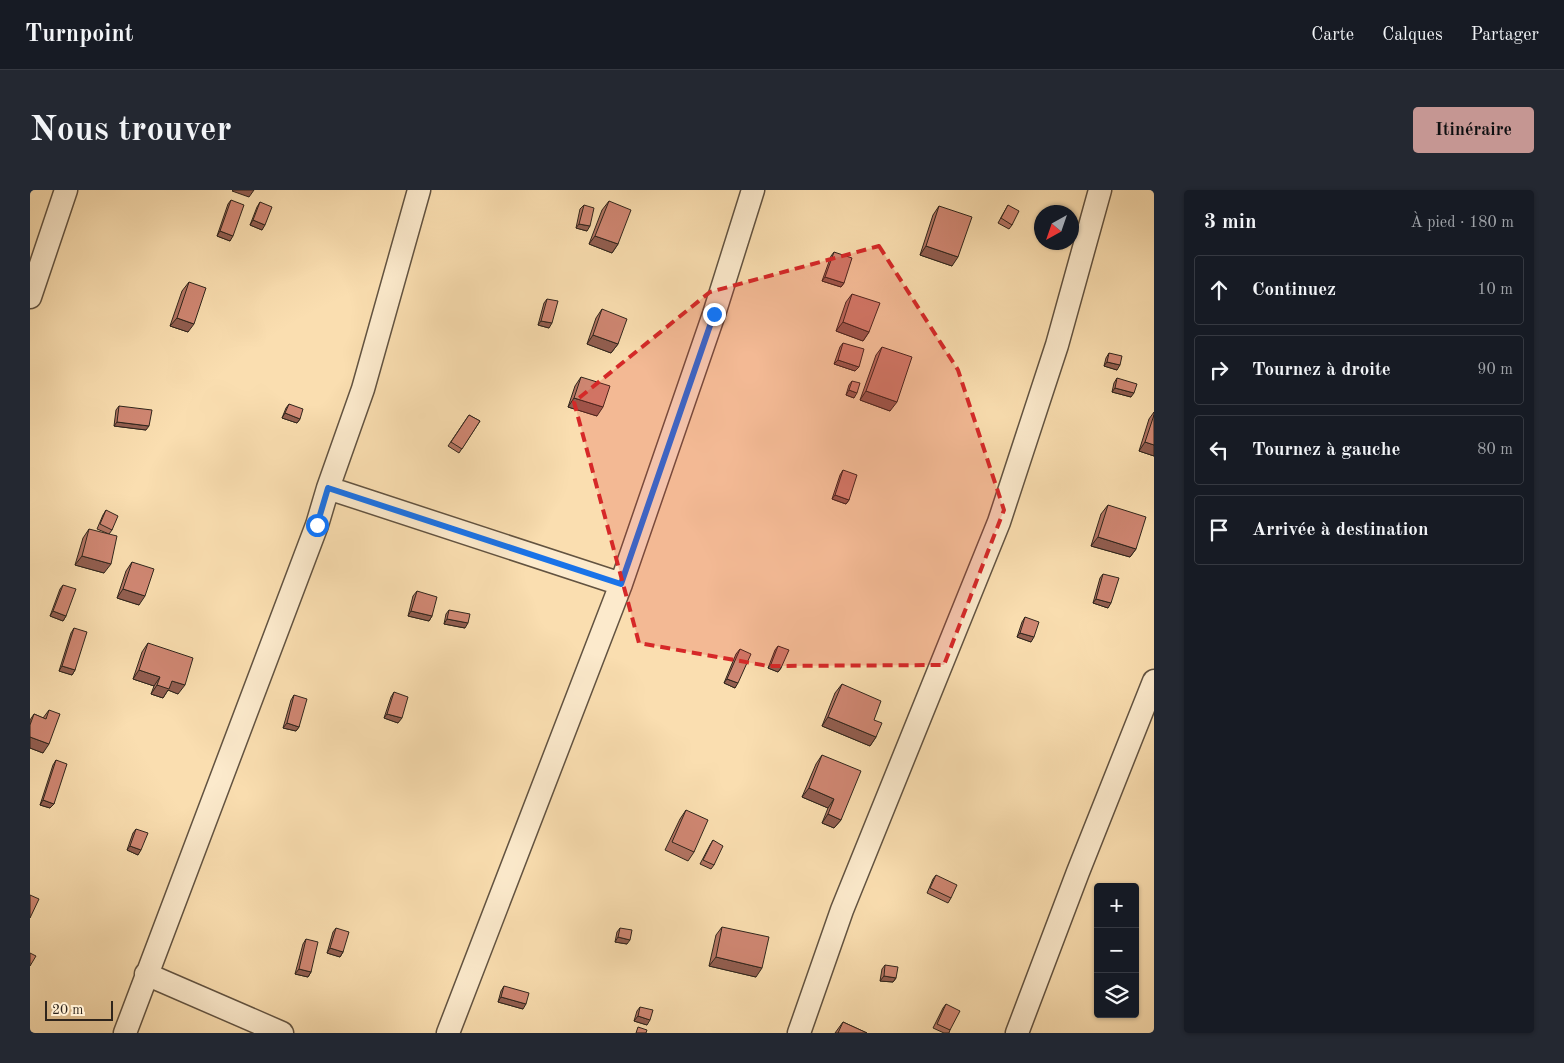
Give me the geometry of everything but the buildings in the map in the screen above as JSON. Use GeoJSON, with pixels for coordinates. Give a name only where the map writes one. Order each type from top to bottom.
{"type":"FeatureCollection","features":[{"type":"Feature","properties":{"kind":"street"},"geometry":{"type":"LineString","coordinates":[[30,297],[66,190]]}},
{"type":"Feature","properties":{"kind":"street"},"geometry":{"type":"LineString","coordinates":[[125,1033],[317,525],[363,389],[419,190]]}},
{"type":"Feature","properties":{"kind":"street"},"geometry":{"type":"LineString","coordinates":[[448,1033],[621,584],[714,314],[753,190]]}},
{"type":"Feature","properties":{"kind":"street"},"geometry":{"type":"LineString","coordinates":[[799,1033],[842,910],[999,522],[1057,345],[1100,190]]}},
{"type":"Feature","properties":{"kind":"street"},"geometry":{"type":"LineString","coordinates":[[328,488],[621,584]]}},
{"type":"Feature","properties":{"kind":"street"},"geometry":{"type":"LineString","coordinates":[[1018,1033],[1078,872],[1154,681]]}},
{"type":"Feature","properties":{"kind":"street"},"geometry":{"type":"LineString","coordinates":[[146,974],[282,1033]]}},
{"type":"Feature","properties":{"kind":"highlighted area"},"geometry":{"type":"Polygon","coordinates":[[[879,246],[958,370],[1004,510],[944,665],[768,666],[639,643],[574,402],[710,292],[879,246]]]}},
{"type":"Feature","properties":{"kind":"route"},"geometry":{"type":"LineString","coordinates":[[317,525],[328,488],[621,584],[714,314]]}}]}
